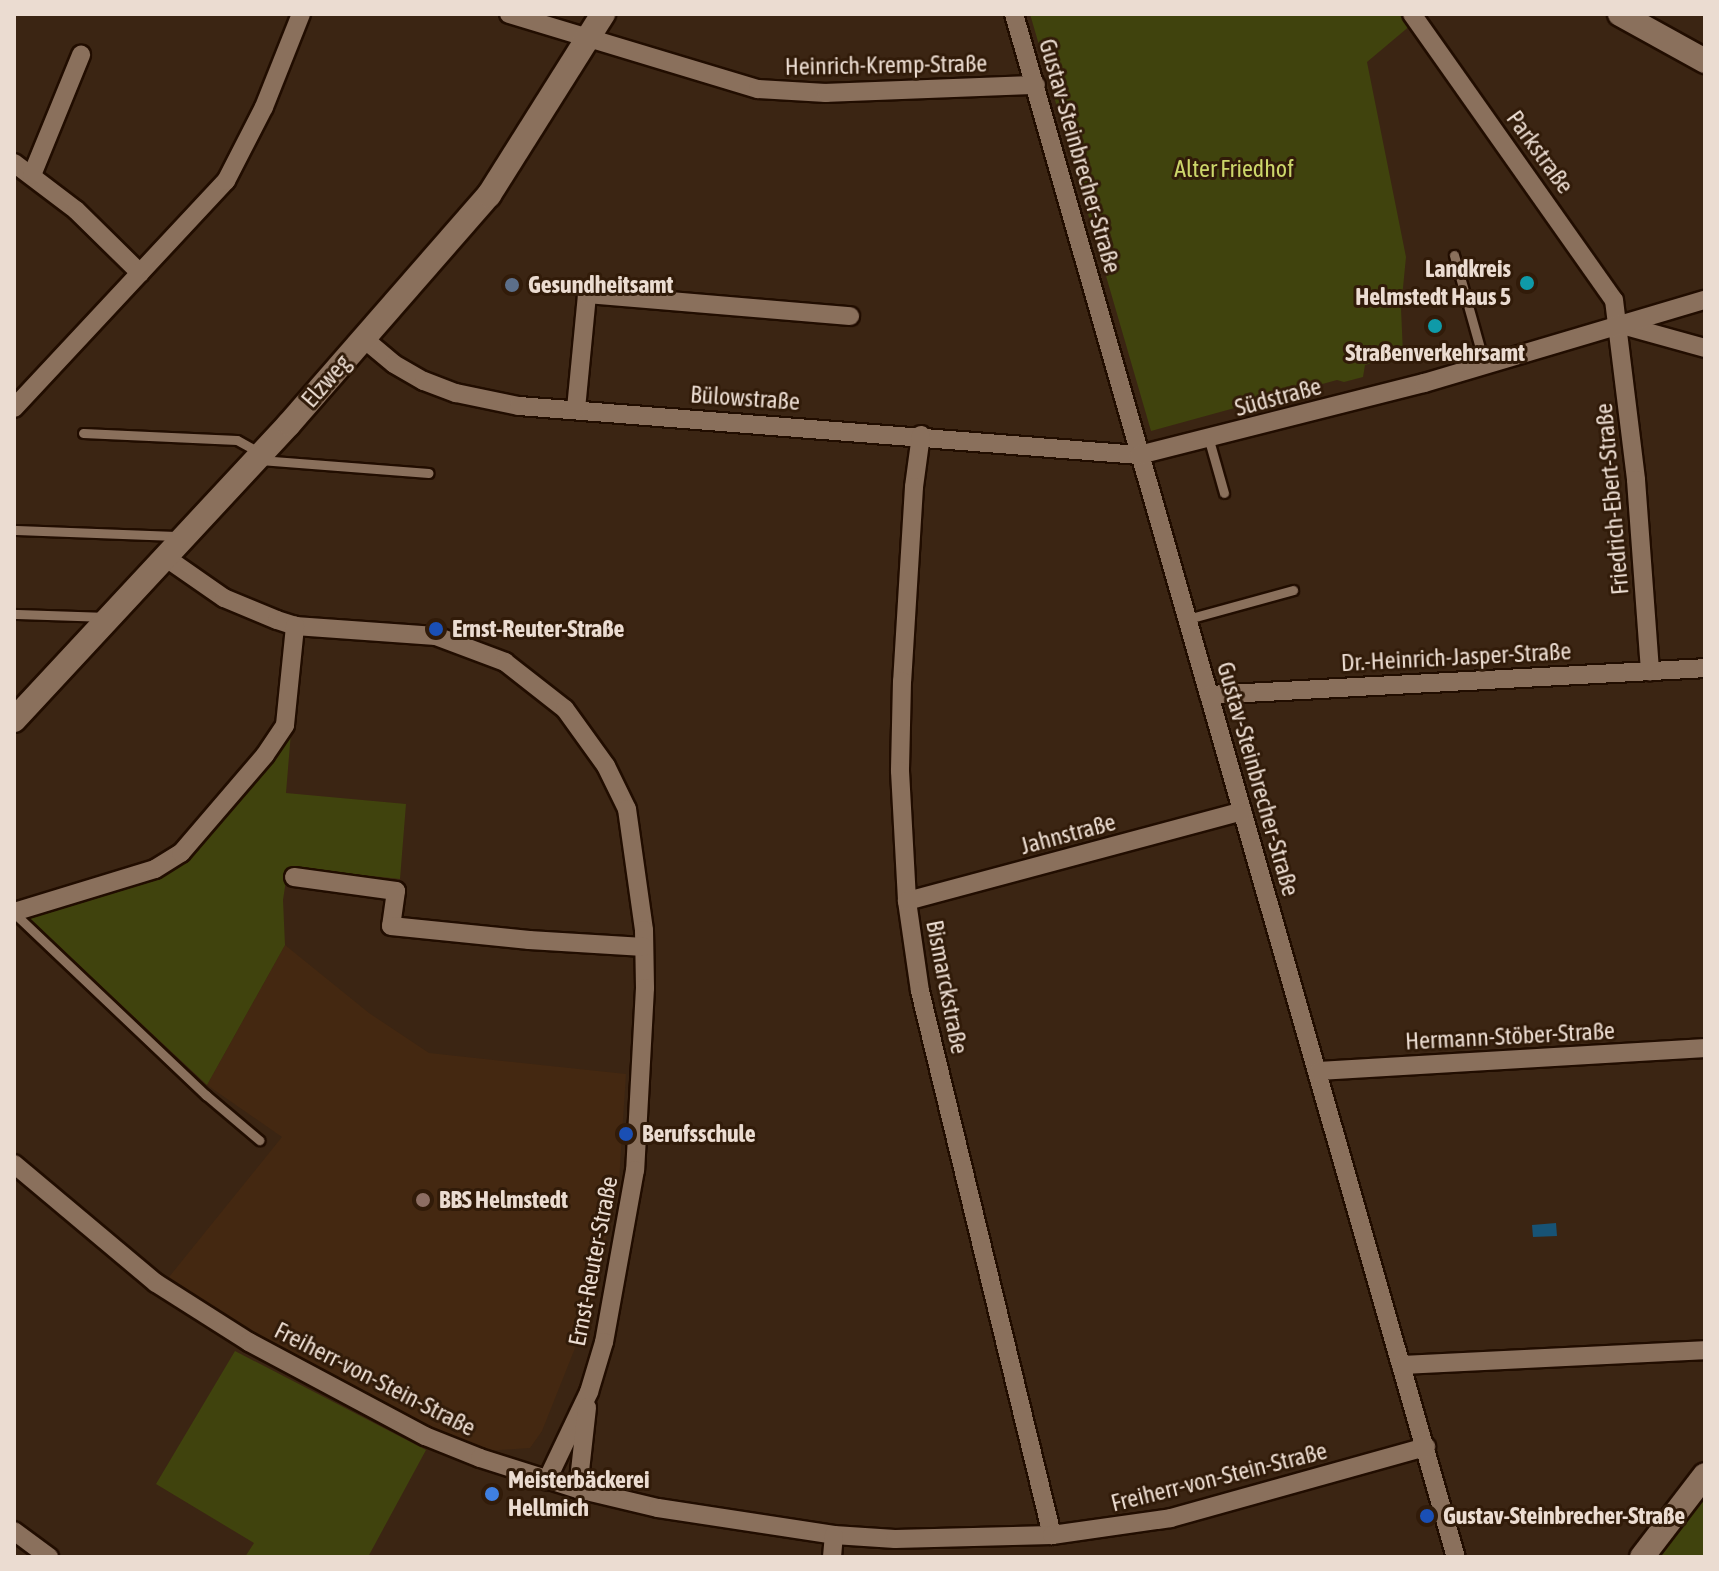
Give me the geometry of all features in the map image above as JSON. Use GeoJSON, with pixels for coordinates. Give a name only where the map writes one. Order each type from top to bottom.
{"type":"FeatureCollection","features":[{"type":"Feature","properties":{"kind":"street"},"geometry":{"type":"LineString","coordinates":[[14,408],[226,181],[264,107],[301,14]]}},
{"type":"Feature","properties":{"kind":"street","name":"Heinrich-Kremp-Straße"},"geometry":{"type":"LineString","coordinates":[[509,14],[735,83],[787,92],[1036,85]]}},
{"type":"Feature","properties":{"kind":"street","name":"Elzweg"},"geometry":{"type":"LineString","coordinates":[[14,720],[258,456],[489,195],[603,14]]}},
{"type":"Feature","properties":{"kind":"street","name":"Gustav-Steinbrecher-Straße"},"geometry":{"type":"LineString","coordinates":[[1014,14],[1456,1557]]}},
{"type":"Feature","properties":{"kind":"street","name":"Parkstraße"},"geometry":{"type":"LineString","coordinates":[[1412,14],[1614,300],[1619,324]]}},
{"type":"Feature","properties":{"kind":"street"},"geometry":{"type":"LineString","coordinates":[[1620,14],[1705,61]]}},
{"type":"Feature","properties":{"kind":"street"},"geometry":{"type":"LineString","coordinates":[[32,175],[81,55]]}},
{"type":"Feature","properties":{"kind":"street"},"geometry":{"type":"LineString","coordinates":[[14,163],[76,210],[140,273]]}},
{"type":"Feature","properties":{"kind":"street"},"geometry":{"type":"LineString","coordinates":[[576,409],[587,294],[850,316]]}},
{"type":"Feature","properties":{"kind":"street","name":"Südstraße"},"geometry":{"type":"LineString","coordinates":[[1139,455],[1209,440],[1485,366],[1705,300]]}},
{"type":"Feature","properties":{"kind":"street"},"geometry":{"type":"LineString","coordinates":[[1619,324],[1705,348]]}},
{"type":"Feature","properties":{"kind":"street","name":"Friedrich-Ebert-Straße"},"geometry":{"type":"LineString","coordinates":[[1619,324],[1636,480],[1650,671]]}},
{"type":"Feature","properties":{"kind":"street","name":"Bülowstraße"},"geometry":{"type":"LineString","coordinates":[[363,338],[394,364],[456,393],[519,406],[921,435],[1139,455]]}},
{"type":"Feature","properties":{"kind":"street","name":"Bismarckstraße"},"geometry":{"type":"LineString","coordinates":[[921,435],[914,487],[902,681],[900,771],[907,901],[920,991],[1052,1535]]}},
{"type":"Feature","properties":{"kind":"street","name":"Ernst-Reuter-Straße"},"geometry":{"type":"LineString","coordinates":[[165,557],[224,598],[255,613],[295,626],[436,636],[505,662],[565,709],[606,766],[627,809],[636,855],[644,947],[643,1059],[633,1183],[619,1274],[589,1392],[578,1489]]}},
{"type":"Feature","properties":{"kind":"street"},"geometry":{"type":"LineString","coordinates":[[14,913],[155,869],[181,853],[265,755],[285,725],[295,626]]}},
{"type":"Feature","properties":{"kind":"street","name":"Dr.-Heinrich-Jasper-Straße"},"geometry":{"type":"LineString","coordinates":[[1209,695],[1705,668]]}},
{"type":"Feature","properties":{"kind":"street","name":"Jahnstraße"},"geometry":{"type":"LineString","coordinates":[[907,901],[1242,811]]}},
{"type":"Feature","properties":{"kind":"street"},"geometry":{"type":"LineString","coordinates":[[294,877],[396,891],[391,926],[529,940],[644,947]]}},
{"type":"Feature","properties":{"kind":"street","name":"Hermann-Stöber-Straße"},"geometry":{"type":"LineString","coordinates":[[1319,1071],[1705,1048]]}},
{"type":"Feature","properties":{"kind":"street","name":"Freiherr-von-Stein-Straße"},"geometry":{"type":"LineString","coordinates":[[14,1164],[156,1283],[230,1332],[425,1436],[578,1489],[706,1517],[834,1535],[895,1539],[1052,1535],[1171,1518],[1426,1447]]}},
{"type":"Feature","properties":{"kind":"street"},"geometry":{"type":"LineString","coordinates":[[1401,1365],[1705,1350]]}},
{"type":"Feature","properties":{"kind":"street","name":"Ernst-Reuter-Straße"},"geometry":{"type":"LineString","coordinates":[[547,1480],[589,1392]]}},
{"type":"Feature","properties":{"kind":"street"},"geometry":{"type":"LineString","coordinates":[[1642,1557],[1705,1475]]}},
{"type":"Feature","properties":{"kind":"street"},"geometry":{"type":"LineString","coordinates":[[14,1531],[49,1557]]}},
{"type":"Feature","properties":{"kind":"street"},"geometry":{"type":"LineString","coordinates":[[832,1557],[834,1535]]}},
{"type":"Feature","properties":{"kind":"lane"},"geometry":{"type":"LineString","coordinates":[[1454,255],[1485,366]]}},
{"type":"Feature","properties":{"kind":"lane"},"geometry":{"type":"LineString","coordinates":[[83,433],[237,440],[258,456],[428,473]]}},
{"type":"Feature","properties":{"kind":"lane"},"geometry":{"type":"LineString","coordinates":[[1209,440],[1224,493]]}},
{"type":"Feature","properties":{"kind":"lane"},"geometry":{"type":"LineString","coordinates":[[14,530],[184,537]]}},
{"type":"Feature","properties":{"kind":"lane"},"geometry":{"type":"LineString","coordinates":[[1188,619],[1293,590]]}},
{"type":"Feature","properties":{"kind":"lane"},"geometry":{"type":"LineString","coordinates":[[14,614],[110,617]]}},
{"type":"Feature","properties":{"kind":"lane"},"geometry":{"type":"LineString","coordinates":[[14,913],[206,1095],[259,1140]]}},
{"type":"Feature","properties":{"kind":"shaded area","name":"BBS Helmstedt"},"geometry":{"type":"Polygon","coordinates":[[[285,945],[369,1013],[429,1053],[626,1074],[619,1181],[589,1313],[542,1431],[530,1448],[484,1451],[428,1428],[239,1324],[169,1277],[282,1137],[207,1085],[285,945]]]}},
{"type":"Feature","properties":{"kind":"green space","name":"Alter Friedhof"},"geometry":{"type":"Polygon","coordinates":[[[1030,14],[1424,14],[1367,62],[1406,257],[1401,308],[1403,354],[1365,365],[1363,377],[1344,382],[1337,380],[1151,431],[1030,14]]]}},
{"type":"Feature","properties":{"kind":"green space"},"geometry":{"type":"Polygon","coordinates":[[[291,732],[286,793],[406,804],[400,879],[288,867],[283,900],[285,945],[207,1085],[24,914],[161,870],[291,732]]]}},
{"type":"Feature","properties":{"kind":"green space"},"geometry":{"type":"Polygon","coordinates":[[[235,1351],[426,1450],[368,1557],[245,1557],[254,1543],[156,1484],[235,1351]]]}},
{"type":"Feature","properties":{"kind":"green space"},"geometry":{"type":"Polygon","coordinates":[[[1705,1490],[1705,1557],[1652,1557],[1705,1490]]]}},
{"type":"Feature","properties":{"kind":"water"},"geometry":{"type":"Polygon","coordinates":[[[1556,1223],[1557,1236],[1533,1237],[1532,1225],[1556,1223]]]}},
{"type":"Feature","properties":{"kind":"place","name":"Landkreis Helmstedt Haus 5"},"geometry":{"type":"Point","coordinates":[1527,283]}},
{"type":"Feature","properties":{"kind":"place","name":"Gesundheitsamt"},"geometry":{"type":"Point","coordinates":[512,285]}},
{"type":"Feature","properties":{"kind":"place","name":"Straßenverkehrsamt"},"geometry":{"type":"Point","coordinates":[1435,326]}},
{"type":"Feature","properties":{"kind":"place","name":"Ernst-Reuter-Straße"},"geometry":{"type":"Point","coordinates":[436,629]}},
{"type":"Feature","properties":{"kind":"place","name":"Berufsschule"},"geometry":{"type":"Point","coordinates":[626,1134]}},
{"type":"Feature","properties":{"kind":"place","name":"BBS Helmstedt"},"geometry":{"type":"Point","coordinates":[423,1200]}},
{"type":"Feature","properties":{"kind":"place","name":"Meisterbäckerei Hellmich"},"geometry":{"type":"Point","coordinates":[492,1494]}},
{"type":"Feature","properties":{"kind":"place","name":"Gustav-Steinbrecher-Straße"},"geometry":{"type":"Point","coordinates":[1427,1516]}}]}
